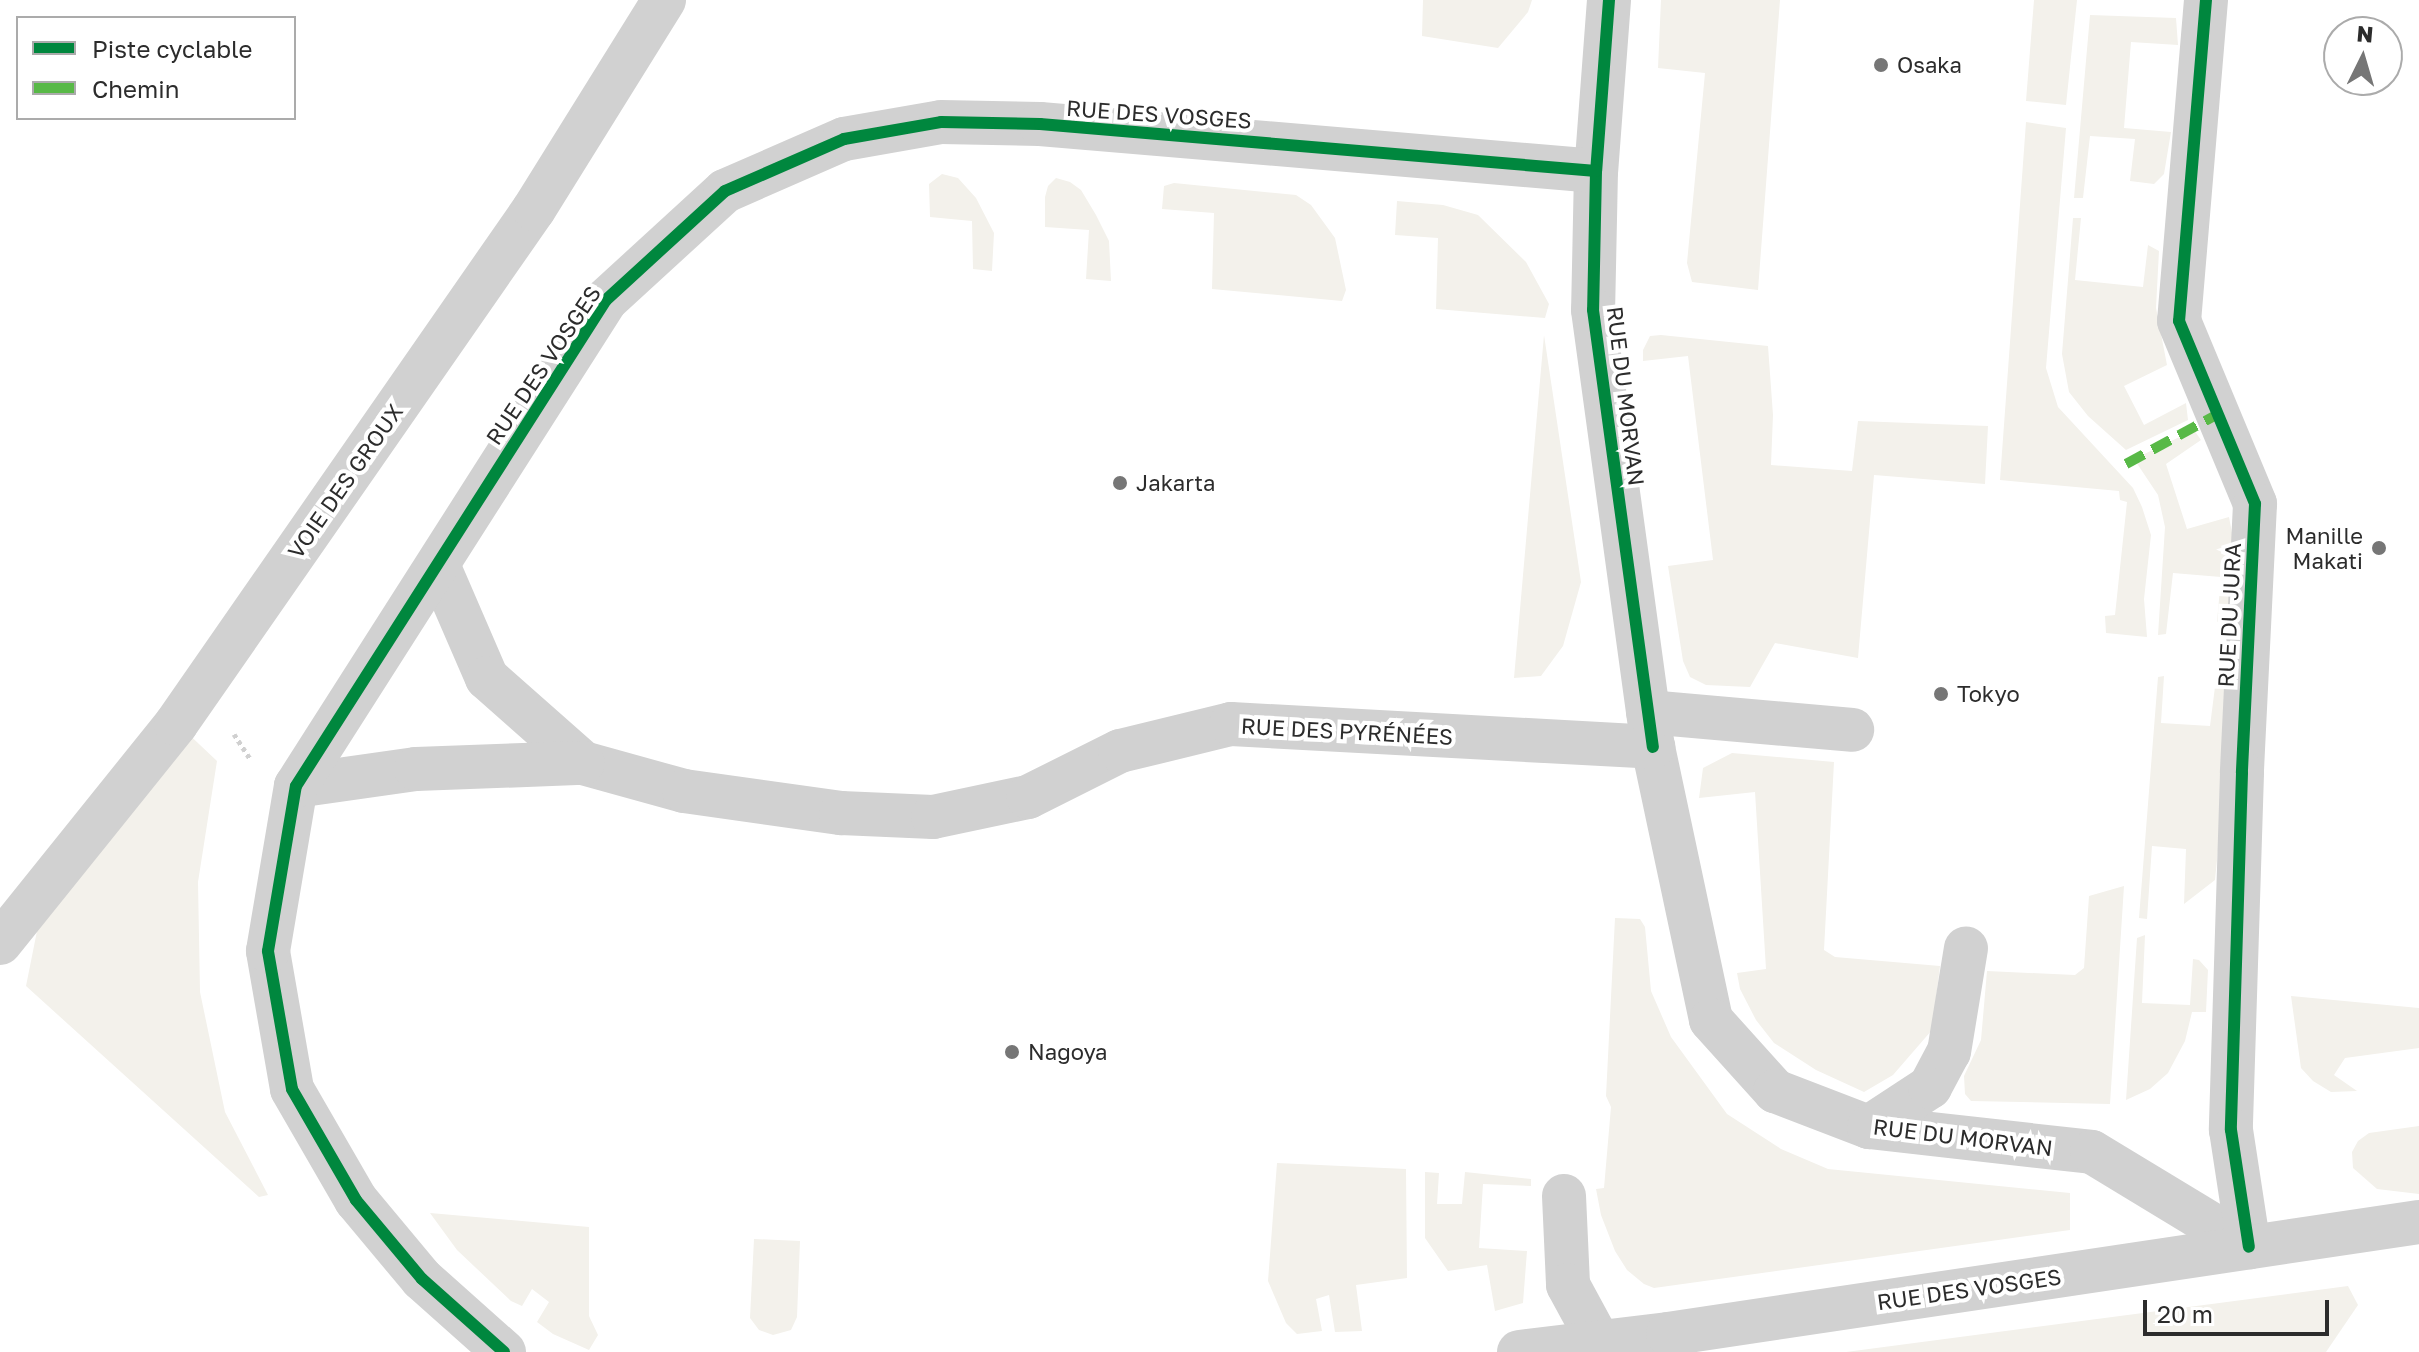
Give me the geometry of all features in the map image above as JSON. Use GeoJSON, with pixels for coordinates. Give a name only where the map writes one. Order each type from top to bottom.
{"type":"FeatureCollection","features":[{"type":"Feature","properties":{"kind":"street","name":"VOIE DES GROUX"},"geometry":{"type":"LineString","coordinates":[[0,943],[176,724],[534,209],[664,0]]}},
{"type":"Feature","properties":{"kind":"street","name":"RUE DU MORVAN"},"geometry":{"type":"LineString","coordinates":[[1609,0],[1596,171],[1593,310],[1651,730],[1711,1020],[1775,1091],[1869,1127],[2092,1152],[2249,1247]]}},
{"type":"Feature","properties":{"kind":"street","name":"RUE DU JURA"},"geometry":{"type":"LineString","coordinates":[[2206,0],[2179,321],[2255,504],[2242,773],[2231,1130],[2249,1247]]}},
{"type":"Feature","properties":{"kind":"street","name":"RUE DES VOSGES"},"geometry":{"type":"LineString","coordinates":[[504,1352],[422,1279],[356,1200],[292,1089],[268,951],[296,786],[606,300],[725,191],[844,139],[941,122],[1040,124],[1596,171]]}},
{"type":"Feature","properties":{"kind":"street","name":"RUE DES PYRÉNÉES"},"geometry":{"type":"LineString","coordinates":[[438,565],[487,678],[583,763]]}},
{"type":"Feature","properties":{"kind":"street","name":"RUE DES PYRÉNÉES"},"geometry":{"type":"LineString","coordinates":[[296,786],[416,769],[583,763],[684,791],[841,813],[933,817],[1028,797],[1120,751],[1231,724],[1852,730]]}},
{"type":"Feature","properties":{"kind":"street"},"geometry":{"type":"LineString","coordinates":[[1869,1127],[1930,1087],[1949,1052],[1966,948]]}},
{"type":"Feature","properties":{"kind":"street"},"geometry":{"type":"LineString","coordinates":[[1564,1196],[1568,1285],[1599,1342]]}},
{"type":"Feature","properties":{"kind":"street","name":"RUE DES VOSGES"},"geometry":{"type":"LineString","coordinates":[[1519,1352],[2419,1222]]}},
{"type":"Feature","properties":{"kind":"shaded area"},"geometry":{"type":"Polygon","coordinates":[[[1423,0],[1532,0],[1528,12],[1498,48],[1422,36],[1423,0]]]}},
{"type":"Feature","properties":{"kind":"shaded area"},"geometry":{"type":"Polygon","coordinates":[[[1661,0],[1780,0],[1758,290],[1692,282],[1687,263],[1705,73],[1658,68],[1661,0]]]}},
{"type":"Feature","properties":{"kind":"shaded area"},"geometry":{"type":"Polygon","coordinates":[[[2034,0],[2077,0],[2066,105],[2026,101],[2034,0]]]}},
{"type":"Feature","properties":{"kind":"shaded area"},"geometry":{"type":"Polygon","coordinates":[[[2090,15],[2176,18],[2178,45],[2131,42],[2124,128],[2171,132],[2164,174],[2154,184],[2130,181],[2135,139],[2090,136],[2083,198],[2074,198],[2090,15]]]}},
{"type":"Feature","properties":{"kind":"shaded area"},"geometry":{"type":"Polygon","coordinates":[[[2026,122],[2066,128],[2046,368],[2058,407],[2133,488],[2142,507],[2151,535],[2144,599],[2147,637],[2106,633],[2105,616],[2115,615],[2127,502],[2120,500],[2119,491],[2000,480],[2026,122]]]}},
{"type":"Feature","properties":{"kind":"shaded area"},"geometry":{"type":"Polygon","coordinates":[[[942,174],[958,178],[976,198],[994,233],[992,271],[973,269],[972,221],[930,217],[929,184],[942,174]]]}},
{"type":"Feature","properties":{"kind":"shaded area"},"geometry":{"type":"Polygon","coordinates":[[[1056,178],[1070,182],[1081,190],[1096,215],[1109,241],[1111,281],[1086,279],[1089,230],[1045,227],[1045,197],[1048,186],[1056,178]]]}},
{"type":"Feature","properties":{"kind":"shaded area"},"geometry":{"type":"Polygon","coordinates":[[[1174,183],[1296,195],[1311,205],[1335,238],[1346,290],[1342,301],[1212,289],[1214,213],[1162,209],[1164,186],[1174,183]]]}},
{"type":"Feature","properties":{"kind":"shaded area"},"geometry":{"type":"Polygon","coordinates":[[[1397,201],[1443,205],[1478,215],[1526,262],[1549,304],[1545,318],[1436,309],[1438,238],[1395,235],[1397,201]]]}},
{"type":"Feature","properties":{"kind":"shaded area"},"geometry":{"type":"Polygon","coordinates":[[[2073,218],[2081,218],[2075,280],[2143,287],[2148,245],[2159,251],[2156,308],[2167,365],[2124,386],[2144,425],[2186,403],[2188,420],[2126,450],[2088,416],[2069,392],[2062,354],[2073,218]]]}},
{"type":"Feature","properties":{"kind":"shaded area"},"geometry":{"type":"Polygon","coordinates":[[[1544,335],[1581,582],[1563,646],[1541,676],[1514,678],[1544,335]]]}},
{"type":"Feature","properties":{"kind":"shaded area"},"geometry":{"type":"Polygon","coordinates":[[[1650,336],[1768,346],[1773,415],[1771,465],[1852,471],[1858,421],[1988,426],[1985,484],[1874,475],[1858,658],[1775,643],[1750,687],[1706,685],[1690,677],[1683,661],[1668,566],[1713,560],[1688,356],[1643,361],[1643,350],[1650,336]]]}},
{"type":"Feature","properties":{"kind":"shaded area"},"geometry":{"type":"Polygon","coordinates":[[[2194,430],[2201,440],[2166,464],[2187,529],[2229,517],[2238,565],[2233,616],[2217,622],[2221,577],[2173,573],[2166,634],[2158,635],[2165,527],[2158,495],[2134,459],[2194,430]]]}},
{"type":"Feature","properties":{"kind":"shaded area"},"geometry":{"type":"Polygon","coordinates":[[[2164,676],[2161,723],[2210,726],[2216,679],[2234,691],[2215,880],[2184,904],[2186,849],[2152,846],[2147,919],[2139,918],[2158,677],[2164,676]]]}},
{"type":"Feature","properties":{"kind":"shaded area"},"geometry":{"type":"Polygon","coordinates":[[[181,727],[217,761],[198,882],[200,992],[225,1112],[268,1195],[259,1197],[26,986],[45,891],[181,727]]]}},
{"type":"Feature","properties":{"kind":"shaded area"},"geometry":{"type":"Polygon","coordinates":[[[1732,753],[1834,762],[1824,950],[1835,957],[1940,966],[1932,1030],[1893,1075],[1864,1092],[1816,1070],[1774,1043],[1756,1020],[1740,989],[1737,973],[1766,969],[1755,792],[1699,798],[1703,768],[1732,753]]]}},
{"type":"Feature","properties":{"kind":"shaded area"},"geometry":{"type":"Polygon","coordinates":[[[2124,886],[2110,1104],[1971,1101],[1965,1094],[1964,1076],[1981,1040],[1987,971],[2075,975],[2084,968],[2089,896],[2124,886]]]}},
{"type":"Feature","properties":{"kind":"shaded area"},"geometry":{"type":"Polygon","coordinates":[[[1615,918],[1640,919],[1645,927],[1651,991],[1671,1037],[1727,1114],[1781,1149],[1828,1169],[2070,1193],[2070,1230],[1654,1288],[1644,1284],[1627,1270],[1615,1251],[1601,1215],[1596,1189],[1604,1188],[1611,1107],[1606,1096],[1615,918]]]}},
{"type":"Feature","properties":{"kind":"shaded area"},"geometry":{"type":"Polygon","coordinates":[[[2145,935],[2142,1003],[2190,1005],[2193,959],[2199,960],[2208,970],[2206,1012],[2192,1012],[2185,1041],[2168,1073],[2150,1089],[2126,1100],[2137,938],[2145,935]]]}},
{"type":"Feature","properties":{"kind":"shaded area"},"geometry":{"type":"Polygon","coordinates":[[[2291,996],[2419,1008],[2419,1048],[2345,1058],[2334,1075],[2357,1091],[2331,1092],[2313,1081],[2301,1068],[2291,996]]]}},
{"type":"Feature","properties":{"kind":"shaded area"},"geometry":{"type":"Polygon","coordinates":[[[2419,1126],[2419,1194],[2377,1189],[2353,1168],[2352,1152],[2358,1141],[2369,1133],[2419,1126]]]}},
{"type":"Feature","properties":{"kind":"shaded area"},"geometry":{"type":"Polygon","coordinates":[[[1277,1163],[1406,1169],[1407,1278],[1356,1285],[1362,1331],[1335,1332],[1329,1295],[1316,1299],[1322,1331],[1297,1334],[1286,1323],[1268,1281],[1277,1163]]]}},
{"type":"Feature","properties":{"kind":"shaded area"},"geometry":{"type":"Polygon","coordinates":[[[1425,1172],[1439,1173],[1437,1204],[1462,1204],[1465,1172],[1531,1179],[1531,1186],[1483,1184],[1479,1248],[1527,1251],[1523,1303],[1495,1311],[1487,1265],[1448,1271],[1425,1238],[1425,1172]]]}},
{"type":"Feature","properties":{"kind":"shaded area"},"geometry":{"type":"Polygon","coordinates":[[[430,1213],[589,1227],[589,1316],[598,1335],[589,1350],[553,1334],[537,1322],[549,1302],[532,1289],[522,1306],[511,1301],[457,1250],[430,1213]]]}},
{"type":"Feature","properties":{"kind":"shaded area"},"geometry":{"type":"Polygon","coordinates":[[[754,1239],[800,1241],[797,1317],[791,1330],[773,1335],[759,1330],[750,1318],[754,1239]]]}},
{"type":"Feature","properties":{"kind":"shaded area"},"geometry":{"type":"Polygon","coordinates":[[[2348,1286],[2358,1305],[2326,1352],[1846,1352],[2348,1286]]]}},
{"type":"Feature","properties":{"kind":"marked path"},"geometry":{"type":"LineString","coordinates":[[2126,464],[2218,414]]}},
{"type":"Feature","properties":{"kind":"cycle path"},"geometry":{"type":"LineString","coordinates":[[1609,0],[1596,171],[1593,310],[1653,747]]}},
{"type":"Feature","properties":{"kind":"cycle path"},"geometry":{"type":"LineString","coordinates":[[2206,0],[2179,321],[2255,504],[2242,773],[2231,1130],[2249,1247]]}},
{"type":"Feature","properties":{"kind":"cycle path"},"geometry":{"type":"LineString","coordinates":[[504,1352],[422,1279],[356,1200],[292,1089],[268,951],[296,786],[606,300],[725,191],[844,139],[941,122],[1040,124],[1596,171]]}},
{"type":"Feature","properties":{"kind":"place","name":"Osaka"},"geometry":{"type":"Point","coordinates":[1881,65]}},
{"type":"Feature","properties":{"kind":"place","name":"Jakarta"},"geometry":{"type":"Point","coordinates":[1120,483]}},
{"type":"Feature","properties":{"kind":"place","name":"Manille Makati"},"geometry":{"type":"Point","coordinates":[2379,548]}},
{"type":"Feature","properties":{"kind":"place","name":"Tokyo"},"geometry":{"type":"Point","coordinates":[1941,694]}},
{"type":"Feature","properties":{"kind":"place","name":"Nagoya"},"geometry":{"type":"Point","coordinates":[1012,1052]}}]}
